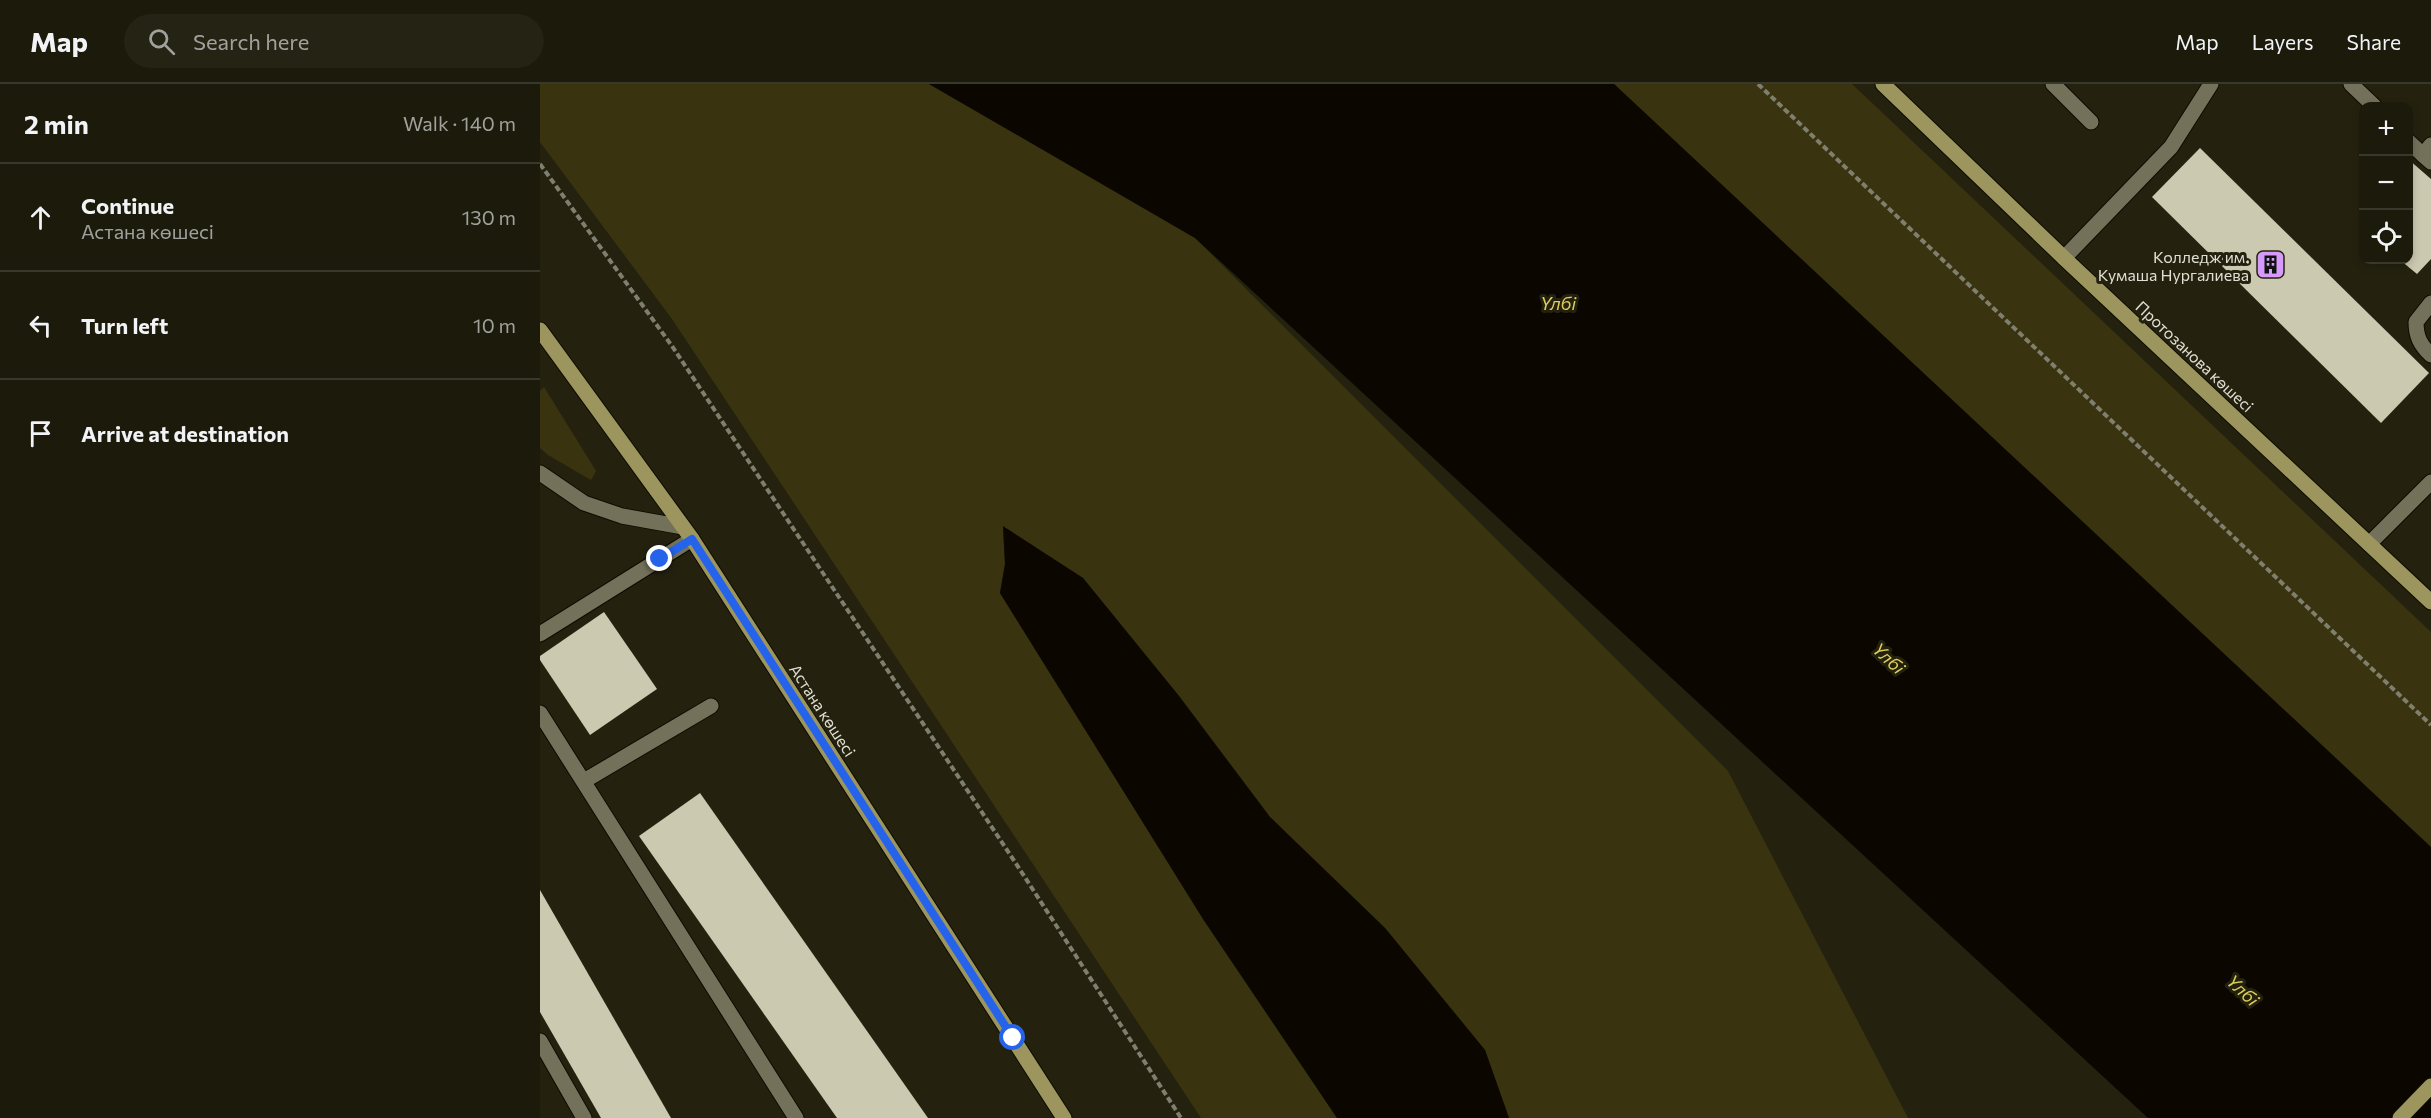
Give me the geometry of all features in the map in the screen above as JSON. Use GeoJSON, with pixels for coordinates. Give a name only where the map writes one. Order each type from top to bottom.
{"type":"FeatureCollection","features":[{"type":"Feature","properties":{"kind":"main road","name":"Протозанова көшесі"},"geometry":{"type":"LineString","coordinates":[[1883,84],[2064,258],[2431,602]]}},
{"type":"Feature","properties":{"kind":"main road","name":"Астана көшесі"},"geometry":{"type":"LineString","coordinates":[[540,330],[687,533],[1064,1118]]}},
{"type":"Feature","properties":{"kind":"main road"},"geometry":{"type":"LineString","coordinates":[[2400,1118],[2431,1086]]}},
{"type":"Feature","properties":{"kind":"lane"},"geometry":{"type":"LineString","coordinates":[[2053,84],[2091,122]]}},
{"type":"Feature","properties":{"kind":"lane"},"geometry":{"type":"LineString","coordinates":[[2064,258],[2171,147],[2211,84]]}},
{"type":"Feature","properties":{"kind":"lane"},"geometry":{"type":"LineString","coordinates":[[2350,84],[2370,102]]}},
{"type":"Feature","properties":{"kind":"lane"},"geometry":{"type":"LineString","coordinates":[[2413,144],[2428,154]]}},
{"type":"Feature","properties":{"kind":"lane"},"geometry":{"type":"LineString","coordinates":[[2431,303],[2416,322],[2416,334],[2422,347],[2431,355]]}},
{"type":"Feature","properties":{"kind":"lane"},"geometry":{"type":"LineString","coordinates":[[540,473],[584,503],[622,516],[687,533]]}},
{"type":"Feature","properties":{"kind":"lane"},"geometry":{"type":"LineString","coordinates":[[2369,544],[2431,482]]}},
{"type":"Feature","properties":{"kind":"lane"},"geometry":{"type":"LineString","coordinates":[[540,634],[687,533]]}},
{"type":"Feature","properties":{"kind":"lane"},"geometry":{"type":"LineString","coordinates":[[584,781],[711,706]]}},
{"type":"Feature","properties":{"kind":"lane"},"geometry":{"type":"LineString","coordinates":[[540,713],[796,1118]]}},
{"type":"Feature","properties":{"kind":"lane"},"geometry":{"type":"LineString","coordinates":[[540,1041],[584,1118]]}},
{"type":"Feature","properties":{"kind":"path"},"geometry":{"type":"LineString","coordinates":[[1758,84],[2431,725]]}},
{"type":"Feature","properties":{"kind":"path"},"geometry":{"type":"LineString","coordinates":[[540,164],[672,346],[1015,862],[1181,1118]]}},
{"type":"Feature","properties":{"kind":"shaded area"},"geometry":{"type":"Polygon","coordinates":[[[540,84],[929,84],[1195,238],[1728,771],[1908,1118],[1509,1118],[1485,1050],[1385,928],[1270,817],[1179,696],[1083,578],[1003,527],[1005,564],[1000,593],[1203,919],[1337,1118],[1201,1118],[672,319],[540,142],[540,84]]]}},
{"type":"Feature","properties":{"kind":"shaded area"},"geometry":{"type":"Polygon","coordinates":[[[1614,84],[1852,84],[2431,632],[2431,847],[1614,84]]]}},
{"type":"Feature","properties":{"kind":"shaded area"},"geometry":{"type":"Polygon","coordinates":[[[544,387],[596,471],[591,480],[540,448],[540,391],[544,387]]]}},
{"type":"Feature","properties":{"kind":"water","name":"Үлбі"},"geometry":{"type":"Polygon","coordinates":[[[929,84],[1614,84],[2431,847],[2431,1118],[2148,1118],[1195,238],[929,84]]]}},
{"type":"Feature","properties":{"kind":"water"},"geometry":{"type":"Polygon","coordinates":[[[1003,526],[1083,578],[1179,696],[1270,817],[1385,928],[1485,1050],[1509,1118],[1337,1118],[1203,919],[1000,593],[1005,564],[1003,526]]]}},
{"type":"Feature","properties":{"kind":"building","name":"Колледж им. Кумаша Нургалиева"},"geometry":{"type":"Polygon","coordinates":[[[2200,148],[2429,373],[2381,423],[2152,197],[2200,148]]]}},
{"type":"Feature","properties":{"kind":"building"},"geometry":{"type":"Polygon","coordinates":[[[2413,163],[2431,179],[2431,259],[2417,274],[2405,264],[2413,264],[2413,163]]]}},
{"type":"Feature","properties":{"kind":"building"},"geometry":{"type":"Polygon","coordinates":[[[604,612],[657,689],[590,735],[540,660],[540,656],[604,612]]]}},
{"type":"Feature","properties":{"kind":"building"},"geometry":{"type":"Polygon","coordinates":[[[700,793],[928,1118],[837,1118],[639,836],[700,793]]]}},
{"type":"Feature","properties":{"kind":"building"},"geometry":{"type":"Polygon","coordinates":[[[540,890],[671,1118],[601,1118],[540,1012],[540,890]]]}},
{"type":"Feature","properties":{"kind":"place","name":"Колледж им. Кумаша Нургалиева"},"geometry":{"type":"Point","coordinates":[2270,265]}},
{"type":"Feature","properties":{"kind":"route"},"geometry":{"type":"LineString","coordinates":[[660,559],[692,539],[1013,1038]]}}]}
